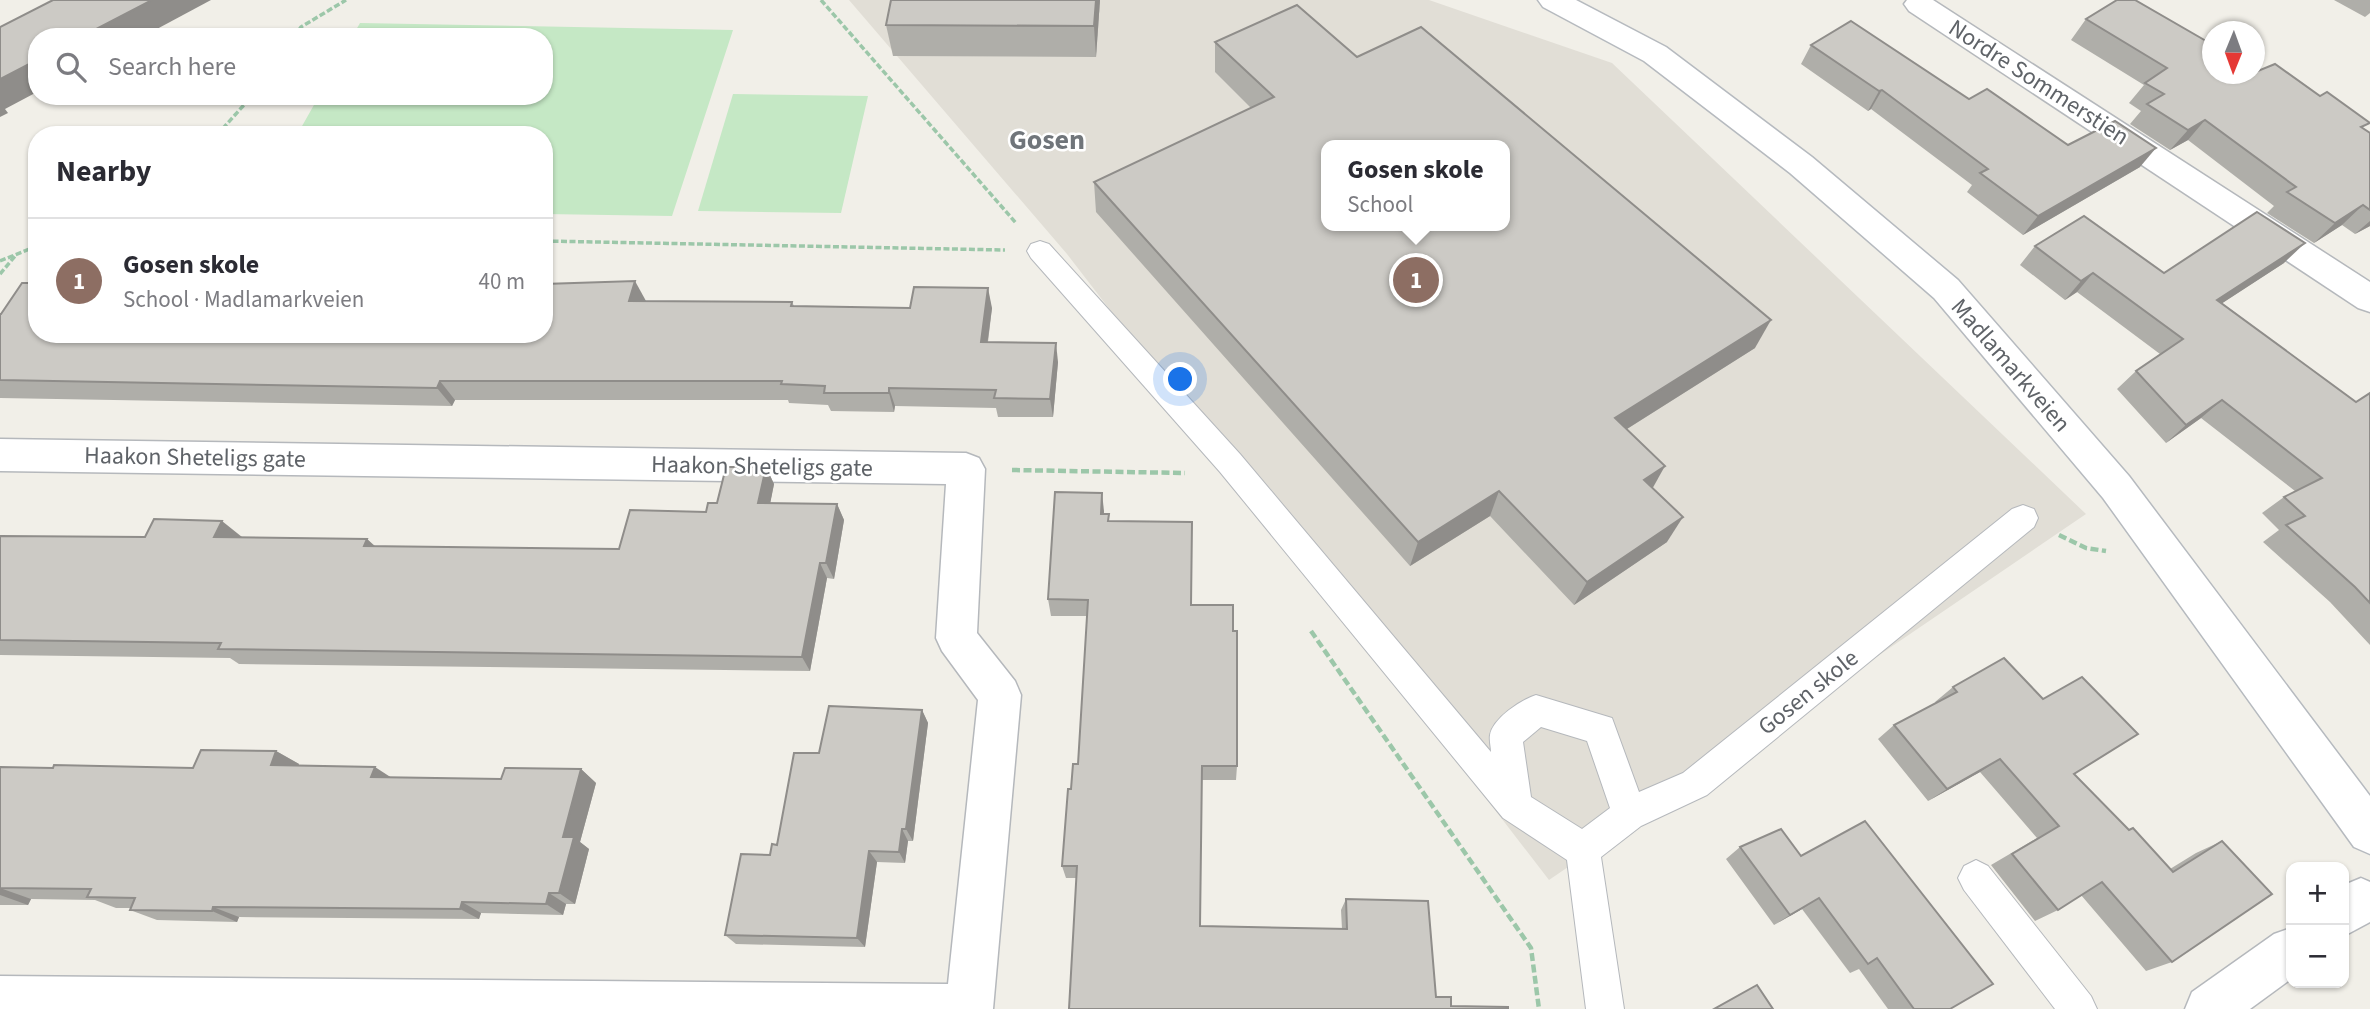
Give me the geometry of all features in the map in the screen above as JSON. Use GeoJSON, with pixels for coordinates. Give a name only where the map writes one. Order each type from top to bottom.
{"type":"FeatureCollection","features":[{"type":"Feature","properties":{"kind":"street","name":"Madlamarkveien"},"geometry":{"type":"LineString","coordinates":[[1553,0],[1655,54],[1801,165],[1946,289],[2116,487],[2370,832]]}},
{"type":"Feature","properties":{"kind":"street","name":"Nordre Sommerstien"},"geometry":{"type":"LineString","coordinates":[[1919,4],[2370,299]]}},
{"type":"Feature","properties":{"kind":"street","name":"Haakon Sheteligs gate"},"geometry":{"type":"LineString","coordinates":[[0,455],[966,469]]}},
{"type":"Feature","properties":{"kind":"street"},"geometry":{"type":"LineString","coordinates":[[0,1000],[144,1005],[968,1008],[1000,695],[956,638],[966,469]]}},
{"type":"Feature","properties":{"kind":"street"},"geometry":{"type":"LineString","coordinates":[[2209,1009],[2286,955]]}},
{"type":"Feature","properties":{"kind":"lane"},"geometry":{"type":"LineString","coordinates":[[1040,251],[1230,463],[1515,806],[1583,850],[1605,1009]]}},
{"type":"Feature","properties":{"kind":"lane","name":"Gosen skole"},"geometry":{"type":"LineString","coordinates":[[1583,850],[1629,814],[1695,784],[2023,518]]}},
{"type":"Feature","properties":{"kind":"lane"},"geometry":{"type":"LineString","coordinates":[[1515,806],[1506,736],[1536,710],[1600,729],[1629,814]]}},
{"type":"Feature","properties":{"kind":"lane"},"geometry":{"type":"LineString","coordinates":[[1976,878],[2078,1009]]}},
{"type":"Feature","properties":{"kind":"path"},"geometry":{"type":"LineString","coordinates":[[300,28],[346,0]]}},
{"type":"Feature","properties":{"kind":"path"},"geometry":{"type":"LineString","coordinates":[[821,0],[1040,251]]}},
{"type":"Feature","properties":{"kind":"path"},"geometry":{"type":"LineString","coordinates":[[225,126],[244,105]]}},
{"type":"Feature","properties":{"kind":"path"},"geometry":{"type":"LineString","coordinates":[[553,241],[1040,251]]}},
{"type":"Feature","properties":{"kind":"path"},"geometry":{"type":"LineString","coordinates":[[0,261],[28,250]]}},
{"type":"Feature","properties":{"kind":"path"},"geometry":{"type":"LineString","coordinates":[[0,274],[17,255]]}},
{"type":"Feature","properties":{"kind":"path"},"geometry":{"type":"LineString","coordinates":[[966,469],[1201,474],[1230,463]]}},
{"type":"Feature","properties":{"kind":"path"},"geometry":{"type":"LineString","coordinates":[[2023,518],[2086,548],[2109,552]]}},
{"type":"Feature","properties":{"kind":"path"},"geometry":{"type":"LineString","coordinates":[[1303,621],[1531,948],[1539,1009]]}},
{"type":"Feature","properties":{"kind":"shaded area"},"geometry":{"type":"Polygon","coordinates":[[[849,0],[1429,0],[1612,63],[2086,514],[1549,880],[1067,254],[849,0]]]}},
{"type":"Feature","properties":{"kind":"green space"},"geometry":{"type":"Polygon","coordinates":[[[360,23],[733,30],[672,216],[553,214],[553,126],[302,126],[314,105],[553,105],[553,28],[357,28],[360,23]]]}},
{"type":"Feature","properties":{"kind":"green space"},"geometry":{"type":"Polygon","coordinates":[[[733,94],[868,96],[841,213],[698,211],[733,94]]]}},
{"type":"Feature","properties":{"kind":"building"},"geometry":{"type":"Polygon","coordinates":[[[53,0],[152,0],[98,28],[28,28],[28,65],[0,79],[0,27],[53,0]]]}},
{"type":"Feature","properties":{"kind":"building"},"geometry":{"type":"Polygon","coordinates":[[[891,0],[1096,0],[1094,26],[886,25],[891,0]]]}},
{"type":"Feature","properties":{"kind":"building"},"geometry":{"type":"Polygon","coordinates":[[[2117,0],[2135,0],[2202,39],[2202,84],[2265,84],[2265,68],[2275,64],[2320,96],[2327,92],[2370,123],[2361,127],[2370,133],[2370,210],[2363,205],[2335,223],[2287,192],[2296,187],[2205,120],[2188,130],[2147,104],[2164,94],[2145,83],[2167,68],[2086,19],[2117,0]]]}},
{"type":"Feature","properties":{"kind":"building"},"geometry":{"type":"Polygon","coordinates":[[[1297,5],[1357,57],[1421,27],[1771,320],[1615,418],[1665,466],[1644,480],[1683,517],[1587,582],[1499,491],[1418,542],[1094,182],[1274,97],[1215,42],[1297,5]]]}},
{"type":"Feature","properties":{"kind":"building"},"geometry":{"type":"Polygon","coordinates":[[[1851,21],[1969,99],[1987,89],[2068,145],[2115,121],[2156,148],[2038,216],[1980,173],[1988,169],[1882,90],[1879,91],[1811,45],[1851,21]]]}},
{"type":"Feature","properties":{"kind":"building"},"geometry":{"type":"Polygon","coordinates":[[[2257,212],[2305,243],[2217,300],[2356,402],[2370,393],[2370,603],[2286,525],[2305,516],[2284,497],[2322,478],[2222,400],[2186,425],[2136,371],[2183,339],[2093,273],[2081,281],[2035,246],[2084,216],[2164,273],[2257,212]]]}},
{"type":"Feature","properties":{"kind":"building"},"geometry":{"type":"Polygon","coordinates":[[[635,281],[629,301],[792,302],[791,306],[910,308],[914,287],[988,288],[981,342],[1056,343],[1050,399],[994,398],[996,390],[889,388],[889,393],[824,393],[825,386],[781,384],[782,381],[440,381],[437,388],[0,380],[0,314],[22,283],[28,283],[28,343],[553,343],[553,284],[635,281]]]}},
{"type":"Feature","properties":{"kind":"building"},"geometry":{"type":"Polygon","coordinates":[[[726,467],[766,467],[758,503],[837,504],[826,563],[820,563],[802,657],[218,649],[221,643],[0,640],[0,536],[145,537],[154,519],[222,521],[214,537],[367,539],[364,546],[619,549],[630,510],[706,512],[708,503],[717,503],[726,467]]]}},
{"type":"Feature","properties":{"kind":"building"},"geometry":{"type":"Polygon","coordinates":[[[1055,492],[1102,493],[1101,514],[1109,514],[1108,521],[1192,522],[1191,605],[1233,605],[1233,631],[1237,631],[1237,766],[1202,766],[1200,926],[1347,929],[1346,899],[1428,901],[1436,997],[1451,997],[1451,1006],[1508,1009],[1069,1009],[1077,866],[1062,866],[1068,789],[1071,789],[1073,764],[1078,764],[1088,600],[1048,599],[1055,492]]]}},
{"type":"Feature","properties":{"kind":"building"},"geometry":{"type":"Polygon","coordinates":[[[2004,658],[2043,699],[2082,677],[2138,734],[2074,774],[2129,830],[2133,828],[2173,872],[2222,841],[2272,894],[2172,962],[2102,882],[2058,910],[2012,854],[2059,826],[2000,759],[1947,789],[1894,725],[1957,692],[1953,687],[2004,658]]]}},
{"type":"Feature","properties":{"kind":"building"},"geometry":{"type":"Polygon","coordinates":[[[829,706],[922,710],[906,829],[902,829],[899,852],[869,851],[857,938],[725,935],[741,854],[770,855],[772,844],[777,845],[794,753],[819,753],[829,706]]]}},
{"type":"Feature","properties":{"kind":"building"},"geometry":{"type":"Polygon","coordinates":[[[201,750],[276,751],[271,765],[375,767],[371,777],[501,779],[505,768],[581,769],[563,837],[574,837],[559,893],[549,893],[546,904],[462,902],[460,909],[213,907],[212,911],[130,910],[135,898],[87,897],[91,889],[0,888],[0,767],[53,768],[54,765],[193,768],[201,750]]]}},
{"type":"Feature","properties":{"kind":"building"},"geometry":{"type":"Polygon","coordinates":[[[1865,821],[1993,984],[1950,1009],[1914,1009],[1877,958],[1868,964],[1819,898],[1790,915],[1740,847],[1781,829],[1801,856],[1865,821]]]}},
{"type":"Feature","properties":{"kind":"building"},"geometry":{"type":"Polygon","coordinates":[[[1757,985],[1773,1009],[1714,1009],[1757,985]]]}},
{"type":"Feature","properties":{"kind":"place","name":"Gosen skole"},"geometry":{"type":"Point","coordinates":[1416,280]}},
{"type":"Feature","properties":{"kind":"district","name":"Gosen"},"geometry":{"type":"Point","coordinates":[1047,139]}}]}
